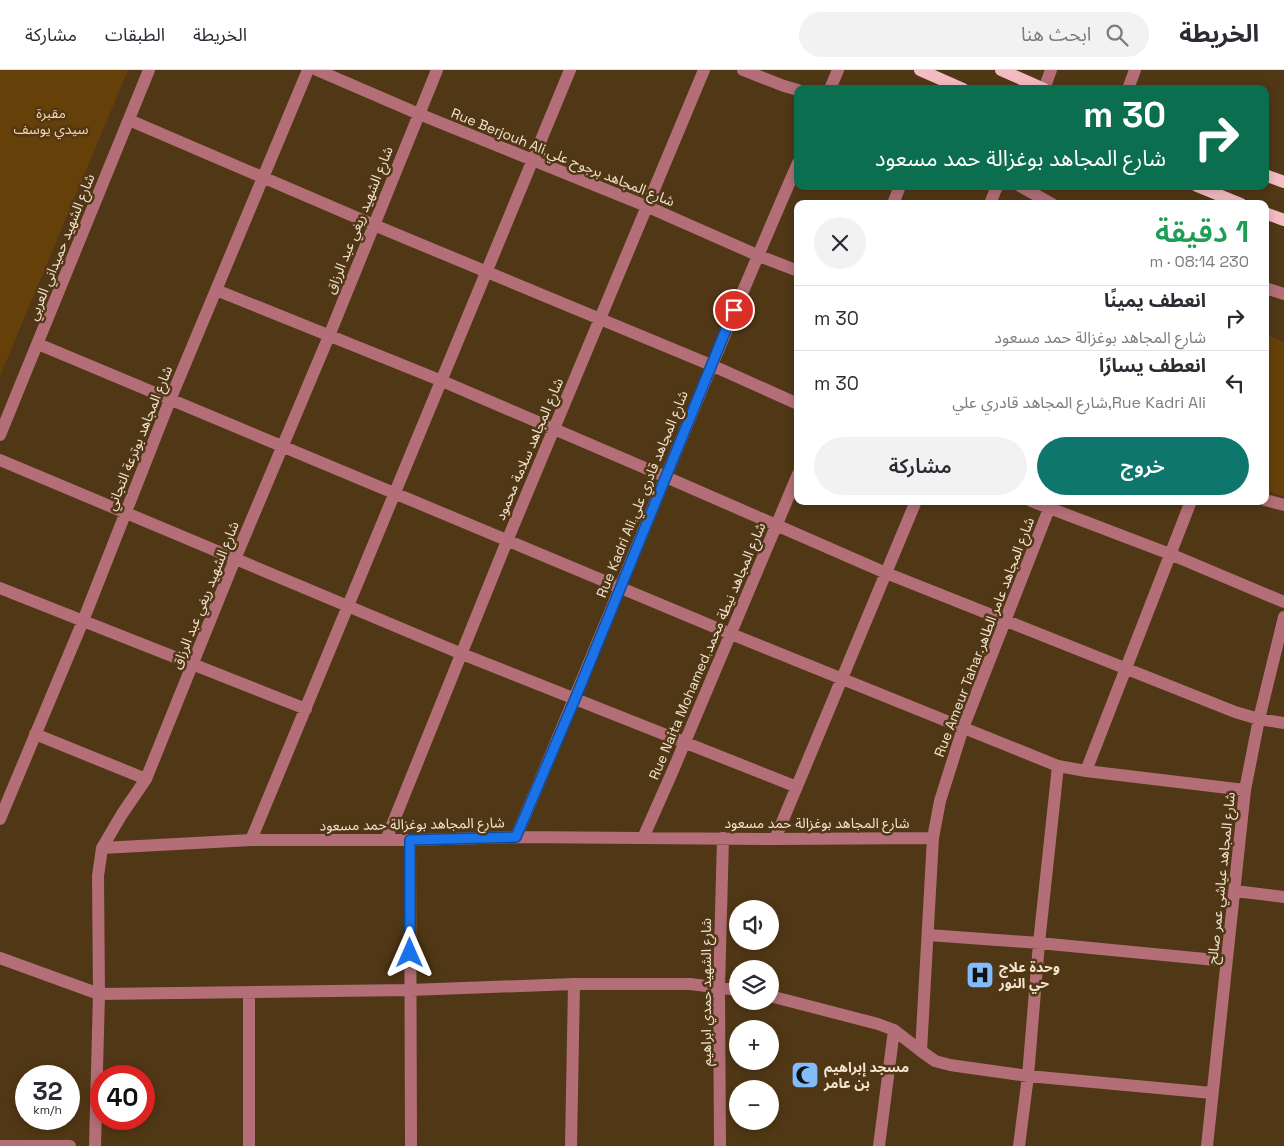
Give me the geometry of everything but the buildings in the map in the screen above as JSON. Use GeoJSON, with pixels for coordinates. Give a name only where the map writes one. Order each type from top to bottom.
{"type":"FeatureCollection","features":[{"type":"Feature","properties":{"kind":"main road"},"geometry":{"type":"LineString","coordinates":[[920,70],[954,85]]}},
{"type":"Feature","properties":{"kind":"main road"},"geometry":{"type":"LineString","coordinates":[[1001,70],[1035,85]]}},
{"type":"Feature","properties":{"kind":"main road"},"geometry":{"type":"LineString","coordinates":[[1269,176],[1284,182]]}},
{"type":"Feature","properties":{"kind":"main road"},"geometry":{"type":"LineString","coordinates":[[1207,190],[1230,200]]}},
{"type":"Feature","properties":{"kind":"main road"},"geometry":{"type":"LineString","coordinates":[[1269,214],[1284,220]]}},
{"type":"Feature","properties":{"kind":"street","name":"شارع الشهيد حميداني العربي"},"geometry":{"type":"LineString","coordinates":[[0,435],[150,70]]}},
{"type":"Feature","properties":{"kind":"street","name":"شارع المجاهد بوترعة التجاني"},"geometry":{"type":"LineString","coordinates":[[0,819],[83,621],[170,400],[308,70]]}},
{"type":"Feature","properties":{"kind":"street","name":"Rue Berjouh Ali,شارع المجاهد برجوح علي"},"geometry":{"type":"LineString","coordinates":[[317,70],[794,269]]}},
{"type":"Feature","properties":{"kind":"street","name":"شارع الشهيد ريغي عبد الرزاق"},"geometry":{"type":"LineString","coordinates":[[95,1146],[99,994],[98,876],[102,848],[146,779],[437,70]]}},
{"type":"Feature","properties":{"kind":"street"},"geometry":{"type":"LineString","coordinates":[[251,840],[570,70]]}},
{"type":"Feature","properties":{"kind":"street","name":"شارع المجاهد سلامة محمود"},"geometry":{"type":"LineString","coordinates":[[386,840],[507,541],[704,70]]}},
{"type":"Feature","properties":{"kind":"street"},"geometry":{"type":"LineString","coordinates":[[743,70],[794,89]]}},
{"type":"Feature","properties":{"kind":"street"},"geometry":{"type":"LineString","coordinates":[[832,85],[838,70]]}},
{"type":"Feature","properties":{"kind":"street"},"geometry":{"type":"LineString","coordinates":[[1045,85],[1051,70]]}},
{"type":"Feature","properties":{"kind":"street"},"geometry":{"type":"LineString","coordinates":[[1129,85],[1135,70]]}},
{"type":"Feature","properties":{"kind":"street"},"geometry":{"type":"LineString","coordinates":[[130,120],[374,225],[711,365],[794,402]]}},
{"type":"Feature","properties":{"kind":"street","name":"Rue Kadri Ali,شارع المجاهد قادري علي"},"geometry":{"type":"LineString","coordinates":[[516,837],[575,699],[711,365],[794,172]]}},
{"type":"Feature","properties":{"kind":"street"},"geometry":{"type":"LineString","coordinates":[[1027,190],[1045,200]]}},
{"type":"Feature","properties":{"kind":"street"},"geometry":{"type":"LineString","coordinates":[[1269,289],[1284,294]]}},
{"type":"Feature","properties":{"kind":"street"},"geometry":{"type":"LineString","coordinates":[[216,290],[442,381],[886,573],[1235,712],[1259,719],[1284,723]]}},
{"type":"Feature","properties":{"kind":"street"},"geometry":{"type":"LineString","coordinates":[[38,344],[730,634],[1058,766],[1245,790]]}},
{"type":"Feature","properties":{"kind":"street"},"geometry":{"type":"LineString","coordinates":[[0,460],[462,654],[797,787]]}},
{"type":"Feature","properties":{"kind":"street","name":"Rue Naita Mohamed,شارع المجاهد نيطة محمد"},"geometry":{"type":"LineString","coordinates":[[643,838],[794,483]]}},
{"type":"Feature","properties":{"kind":"street"},"geometry":{"type":"LineString","coordinates":[[1269,501],[1284,505]]}},
{"type":"Feature","properties":{"kind":"street"},"geometry":{"type":"LineString","coordinates":[[775,839],[914,505]]}},
{"type":"Feature","properties":{"kind":"street"},"geometry":{"type":"LineString","coordinates":[[1051,505],[1284,602]]}},
{"type":"Feature","properties":{"kind":"street","name":"Rue Ameur Tahar,شارع المجاهد عامر الطاهر"},"geometry":{"type":"LineString","coordinates":[[920,1051],[933,838],[940,801],[963,728],[1051,505]]}},
{"type":"Feature","properties":{"kind":"street"},"geometry":{"type":"LineString","coordinates":[[1086,771],[1188,505]]}},
{"type":"Feature","properties":{"kind":"street"},"geometry":{"type":"LineString","coordinates":[[0,588],[306,709]]}},
{"type":"Feature","properties":{"kind":"street","name":"شارع المجاهد عياشي عمر صالح"},"geometry":{"type":"LineString","coordinates":[[1207,1146],[1245,790],[1259,719],[1284,617]]}},
{"type":"Feature","properties":{"kind":"street"},"geometry":{"type":"LineString","coordinates":[[35,734],[146,779]]}},
{"type":"Feature","properties":{"kind":"street"},"geometry":{"type":"LineString","coordinates":[[1019,1146],[1028,1076],[1039,943],[1058,766]]}},
{"type":"Feature","properties":{"kind":"street","name":"شارع المجاهد بوغزالة حمد مسعود"},"geometry":{"type":"LineString","coordinates":[[102,848],[251,840],[410,840],[516,837],[933,838]]}},
{"type":"Feature","properties":{"kind":"street","name":"شارع الشهيد حمدي ابراهيم"},"geometry":{"type":"LineString","coordinates":[[720,1146],[719,988],[723,838]]}},
{"type":"Feature","properties":{"kind":"street"},"geometry":{"type":"LineString","coordinates":[[410,840],[411,1146]]}},
{"type":"Feature","properties":{"kind":"street"},"geometry":{"type":"LineString","coordinates":[[1235,891],[1284,897]]}},
{"type":"Feature","properties":{"kind":"street"},"geometry":{"type":"LineString","coordinates":[[928,935],[1039,943],[1226,961]]}},
{"type":"Feature","properties":{"kind":"street"},"geometry":{"type":"LineString","coordinates":[[0,958],[99,994],[410,990],[574,984],[690,984],[729,989]]}},
{"type":"Feature","properties":{"kind":"street"},"geometry":{"type":"LineString","coordinates":[[571,1146],[574,984]]}},
{"type":"Feature","properties":{"kind":"street"},"geometry":{"type":"LineString","coordinates":[[248,1146],[249,992]]}},
{"type":"Feature","properties":{"kind":"street"},"geometry":{"type":"LineString","coordinates":[[779,998],[878,1024],[894,1030],[935,1061],[950,1065],[1028,1076],[1212,1092]]}},
{"type":"Feature","properties":{"kind":"street"},"geometry":{"type":"LineString","coordinates":[[879,1146],[894,1030]]}},
{"type":"Feature","properties":{"kind":"street"},"geometry":{"type":"LineString","coordinates":[[0,1146],[70,1146]]}},
{"type":"Feature","properties":{"kind":"green space","name":"مقبرة سيدي يوسف"},"geometry":{"type":"Polygon","coordinates":[[[0,70],[128,70],[0,376],[0,70]]]}},
{"type":"Feature","properties":{"kind":"green space"},"geometry":{"type":"Polygon","coordinates":[[[1269,336],[1284,342],[1284,496],[1269,492],[1269,336]]]}},
{"type":"Feature","properties":{"kind":"place","name":"وحدة علاج حي النور"},"geometry":{"type":"Point","coordinates":[980,975]}},
{"type":"Feature","properties":{"kind":"place","name":"مسجد إبراهيم بن عامر"},"geometry":{"type":"Point","coordinates":[805,1075]}},
{"type":"Feature","properties":{"kind":"route"},"geometry":{"type":"LineString","coordinates":[[410,953],[410,840],[516,837],[575,699],[734,310]]}}]}
